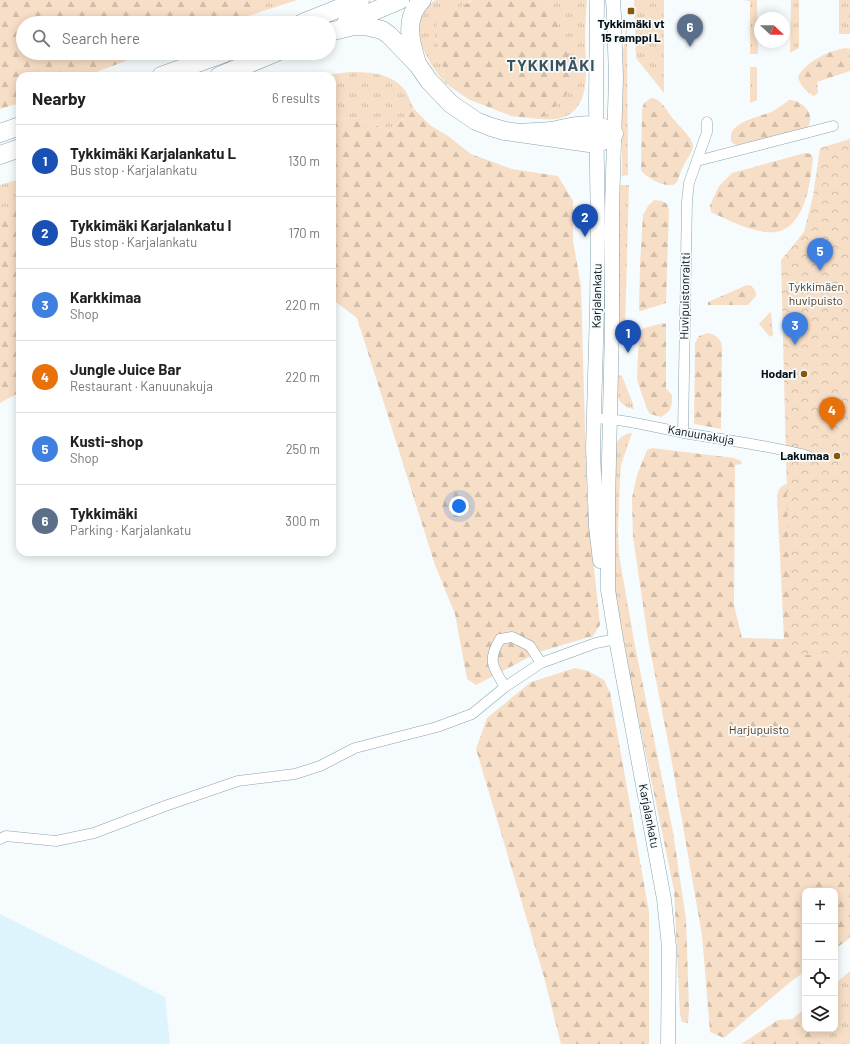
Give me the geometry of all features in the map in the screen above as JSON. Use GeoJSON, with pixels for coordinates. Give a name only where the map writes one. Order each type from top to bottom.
{"type":"FeatureCollection","features":[{"type":"Feature","properties":{"kind":"highway"},"geometry":{"type":"LineString","coordinates":[[316,16],[347,0]]}},
{"type":"Feature","properties":{"kind":"highway"},"geometry":{"type":"LineString","coordinates":[[320,16],[360,0]]}},
{"type":"Feature","properties":{"kind":"highway"},"geometry":{"type":"LineString","coordinates":[[336,29],[400,0]]}},
{"type":"Feature","properties":{"kind":"highway"},"geometry":{"type":"LineString","coordinates":[[418,65],[411,45],[410,22],[417,4],[422,0]]}},
{"type":"Feature","properties":{"kind":"highway"},"geometry":{"type":"LineString","coordinates":[[336,30],[354,26],[366,26],[374,27],[389,35],[418,65],[429,82],[439,93],[463,113],[491,127],[574,141],[597,134],[604,128],[614,134]]}},
{"type":"Feature","properties":{"kind":"highway"},"geometry":{"type":"LineString","coordinates":[[172,72],[206,60]]}},
{"type":"Feature","properties":{"kind":"highway"},"geometry":{"type":"LineString","coordinates":[[229,72],[259,60]]}},
{"type":"Feature","properties":{"kind":"highway"},"geometry":{"type":"LineString","coordinates":[[0,133],[16,127]]}},
{"type":"Feature","properties":{"kind":"highway"},"geometry":{"type":"LineString","coordinates":[[0,155],[16,149]]}},
{"type":"Feature","properties":{"kind":"main road","name":"Karjalankatu"},"geometry":{"type":"LineString","coordinates":[[597,0],[598,308],[593,418],[596,527],[602,570],[608,590],[664,899],[669,947],[668,1044]]}},
{"type":"Feature","properties":{"kind":"main road","name":"Karjalankatu"},"geometry":{"type":"LineString","coordinates":[[608,590],[609,419],[612,332],[612,207],[616,78],[613,0]]}},
{"type":"Feature","properties":{"kind":"street","name":"Huvipuistonraitti"},"geometry":{"type":"LineString","coordinates":[[683,432],[686,201],[697,161],[708,132],[707,122]]}},
{"type":"Feature","properties":{"kind":"street"},"geometry":{"type":"LineString","coordinates":[[697,161],[833,126]]}},
{"type":"Feature","properties":{"kind":"street","name":"Kanuunakuja"},"geometry":{"type":"LineString","coordinates":[[593,418],[609,419],[759,444],[808,456]]}},
{"type":"Feature","properties":{"kind":"street"},"geometry":{"type":"LineString","coordinates":[[505,687],[493,666],[494,650],[500,639],[512,637],[530,646],[541,664]]}},
{"type":"Feature","properties":{"kind":"street"},"geometry":{"type":"LineString","coordinates":[[0,839],[6,836],[56,841],[94,833],[165,806],[238,781],[295,774],[320,766],[355,748],[437,727],[472,714],[505,687],[541,664],[596,643],[616,639]]}},
{"type":"Feature","properties":{"kind":"shaded area"},"geometry":{"type":"Polygon","coordinates":[[[0,914],[165,997],[170,1044],[0,1044],[0,914]]]}},
{"type":"Feature","properties":{"kind":"green space"},"geometry":{"type":"Polygon","coordinates":[[[0,0],[259,0],[248,16],[16,16],[16,60],[128,60],[97,72],[16,72],[16,104],[0,109],[0,0]]]}},
{"type":"Feature","properties":{"kind":"green space"},"geometry":{"type":"Polygon","coordinates":[[[259,0],[297,0],[248,16],[259,0]]]}},
{"type":"Feature","properties":{"kind":"green space"},"geometry":{"type":"Polygon","coordinates":[[[436,0],[474,0],[470,1],[435,34],[441,56],[445,83],[430,63],[422,47],[418,30],[419,23],[424,12],[430,4],[436,0]]]}},
{"type":"Feature","properties":{"kind":"green space"},"geometry":{"type":"Polygon","coordinates":[[[474,0],[545,0],[551,4],[572,66],[573,82],[567,94],[549,113],[539,119],[511,116],[468,99],[445,83],[441,56],[435,34],[437,24],[444,15],[474,0]]]}},
{"type":"Feature","properties":{"kind":"green space"},"geometry":{"type":"Polygon","coordinates":[[[545,0],[587,0],[585,32],[586,73],[582,99],[574,111],[565,117],[539,119],[549,113],[567,94],[551,4],[545,0]]]}},
{"type":"Feature","properties":{"kind":"green space"},"geometry":{"type":"Polygon","coordinates":[[[634,0],[664,0],[664,93],[636,58],[634,0]]]}},
{"type":"Feature","properties":{"kind":"green space"},"geometry":{"type":"Polygon","coordinates":[[[743,0],[757,0],[757,12],[754,12],[754,48],[758,48],[758,54],[750,54],[750,1],[743,0]]]}},
{"type":"Feature","properties":{"kind":"green space"},"geometry":{"type":"Polygon","coordinates":[[[791,0],[799,0],[799,48],[790,53],[791,0]]]}},
{"type":"Feature","properties":{"kind":"green space"},"geometry":{"type":"Polygon","coordinates":[[[839,0],[848,0],[848,34],[839,34],[839,0]]]}},
{"type":"Feature","properties":{"kind":"green space"},"geometry":{"type":"Polygon","coordinates":[[[848,0],[850,0],[850,34],[848,34],[848,0]]]}},
{"type":"Feature","properties":{"kind":"green space"},"geometry":{"type":"Polygon","coordinates":[[[626,27],[628,175],[622,176],[622,60],[626,27]]]}},
{"type":"Feature","properties":{"kind":"green space"},"geometry":{"type":"Polygon","coordinates":[[[846,48],[850,49],[850,71],[817,82],[818,93],[814,96],[806,90],[800,83],[798,77],[806,66],[826,54],[846,48]]]}},
{"type":"Feature","properties":{"kind":"green space"},"geometry":{"type":"Polygon","coordinates":[[[750,67],[757,67],[757,100],[750,103],[750,67]]]}},
{"type":"Feature","properties":{"kind":"green space"},"geometry":{"type":"Polygon","coordinates":[[[365,72],[379,74],[393,80],[404,89],[414,109],[389,131],[360,119],[336,118],[336,74],[365,72]]]}},
{"type":"Feature","properties":{"kind":"green space"},"geometry":{"type":"Polygon","coordinates":[[[651,98],[654,98],[662,104],[687,134],[693,145],[678,181],[675,184],[667,185],[656,182],[646,176],[641,170],[642,109],[644,103],[651,98]]]}},
{"type":"Feature","properties":{"kind":"green space"},"geometry":{"type":"Polygon","coordinates":[[[789,100],[799,103],[807,110],[810,123],[807,128],[737,145],[731,141],[731,134],[739,124],[773,111],[789,100]]]}},
{"type":"Feature","properties":{"kind":"green space"},"geometry":{"type":"Polygon","coordinates":[[[414,109],[431,126],[448,136],[471,154],[512,169],[558,176],[573,201],[573,241],[581,286],[587,501],[600,625],[593,636],[539,652],[476,685],[467,679],[455,614],[435,565],[357,318],[336,302],[336,118],[360,119],[389,131],[414,109]]]}},
{"type":"Feature","properties":{"kind":"green space","name":"Tykkimäen huvipuisto"},"geometry":{"type":"Polygon","coordinates":[[[850,139],[850,660],[791,653],[781,260],[804,232],[813,196],[820,148],[850,139]]]}},
{"type":"Feature","properties":{"kind":"green space"},"geometry":{"type":"Polygon","coordinates":[[[805,153],[811,154],[813,158],[810,182],[803,207],[797,218],[789,226],[779,231],[759,231],[738,224],[711,212],[710,205],[719,186],[732,173],[805,153]]]}},
{"type":"Feature","properties":{"kind":"green space"},"geometry":{"type":"Polygon","coordinates":[[[16,180],[16,205],[0,215],[0,185],[16,180]]]}},
{"type":"Feature","properties":{"kind":"green space"},"geometry":{"type":"Polygon","coordinates":[[[620,185],[629,185],[625,329],[620,329],[618,284],[620,185]]]}},
{"type":"Feature","properties":{"kind":"green space"},"geometry":{"type":"Polygon","coordinates":[[[654,200],[662,201],[667,204],[669,210],[666,303],[639,311],[643,215],[648,206],[654,200]]]}},
{"type":"Feature","properties":{"kind":"green space"},"geometry":{"type":"Polygon","coordinates":[[[16,205],[16,394],[0,403],[0,215],[16,205]]]}},
{"type":"Feature","properties":{"kind":"green space"},"geometry":{"type":"Polygon","coordinates":[[[747,285],[755,290],[756,294],[748,305],[708,305],[708,302],[747,285]]]}},
{"type":"Feature","properties":{"kind":"green space"},"geometry":{"type":"Polygon","coordinates":[[[771,311],[773,335],[770,337],[759,324],[771,311]]]}},
{"type":"Feature","properties":{"kind":"green space"},"geometry":{"type":"Polygon","coordinates":[[[663,323],[666,324],[666,388],[672,395],[672,399],[669,410],[661,417],[650,414],[637,378],[639,332],[644,328],[663,323]]]}},
{"type":"Feature","properties":{"kind":"green space"},"geometry":{"type":"Polygon","coordinates":[[[708,333],[718,337],[721,341],[722,347],[721,429],[694,424],[695,343],[699,336],[708,333]]]}},
{"type":"Feature","properties":{"kind":"green space"},"geometry":{"type":"Polygon","coordinates":[[[617,375],[622,376],[634,409],[628,407],[620,401],[617,392],[617,375]]]}},
{"type":"Feature","properties":{"kind":"green space"},"geometry":{"type":"Polygon","coordinates":[[[632,433],[621,465],[618,531],[619,555],[635,646],[624,649],[614,586],[615,446],[622,437],[626,434],[632,433]]]}},
{"type":"Feature","properties":{"kind":"green space","name":"Harjupuisto"},"geometry":{"type":"Polygon","coordinates":[[[652,448],[734,458],[741,461],[742,464],[735,465],[734,605],[742,638],[784,639],[777,495],[781,487],[786,484],[789,484],[850,616],[850,938],[838,947],[838,888],[802,888],[802,973],[724,1038],[710,1032],[702,935],[670,752],[648,639],[633,537],[632,498],[637,475],[647,450],[652,448]]]}},
{"type":"Feature","properties":{"kind":"green space"},"geometry":{"type":"Polygon","coordinates":[[[635,646],[673,832],[686,919],[689,1009],[688,1023],[682,1022],[680,1014],[674,890],[624,649],[635,646]]]}},
{"type":"Feature","properties":{"kind":"green space"},"geometry":{"type":"Polygon","coordinates":[[[575,668],[588,671],[604,680],[610,692],[649,912],[649,1044],[561,1044],[544,977],[476,749],[487,718],[531,682],[575,668]]]}},
{"type":"Feature","properties":{"kind":"green space"},"geometry":{"type":"Polygon","coordinates":[[[850,971],[850,1044],[825,1044],[815,1032],[838,1032],[838,981],[850,971]]]}},
{"type":"Feature","properties":{"kind":"green space"},"geometry":{"type":"Polygon","coordinates":[[[802,1011],[802,1024],[792,1019],[802,1011]]]}},
{"type":"Feature","properties":{"kind":"green space"},"geometry":{"type":"Polygon","coordinates":[[[792,1019],[802,1024],[802,1032],[815,1032],[825,1044],[741,1044],[778,1020],[792,1019]]]}},
{"type":"Feature","properties":{"kind":"place","name":"Tykkimäki vt 15 ramppi L"},"geometry":{"type":"Point","coordinates":[631,11]}},
{"type":"Feature","properties":{"kind":"place","name":"Tykkimäki"},"geometry":{"type":"Point","coordinates":[690,47]}},
{"type":"Feature","properties":{"kind":"place","name":"Tykkimäki Karjalankatu I"},"geometry":{"type":"Point","coordinates":[585,237]}},
{"type":"Feature","properties":{"kind":"place","name":"Kusti-shop"},"geometry":{"type":"Point","coordinates":[820,271]}},
{"type":"Feature","properties":{"kind":"place","name":"Karkkimaa"},"geometry":{"type":"Point","coordinates":[795,345]}},
{"type":"Feature","properties":{"kind":"place","name":"Tykkimäki Karjalankatu L"},"geometry":{"type":"Point","coordinates":[628,353]}},
{"type":"Feature","properties":{"kind":"place","name":"Hodari"},"geometry":{"type":"Point","coordinates":[804,374]}},
{"type":"Feature","properties":{"kind":"place","name":"Jungle Juice Bar"},"geometry":{"type":"Point","coordinates":[832,430]}},
{"type":"Feature","properties":{"kind":"place","name":"Lakumaa"},"geometry":{"type":"Point","coordinates":[837,456]}},
{"type":"Feature","properties":{"kind":"district","name":"TYKKIMÄKI"},"geometry":{"type":"Point","coordinates":[551,65]}}]}
